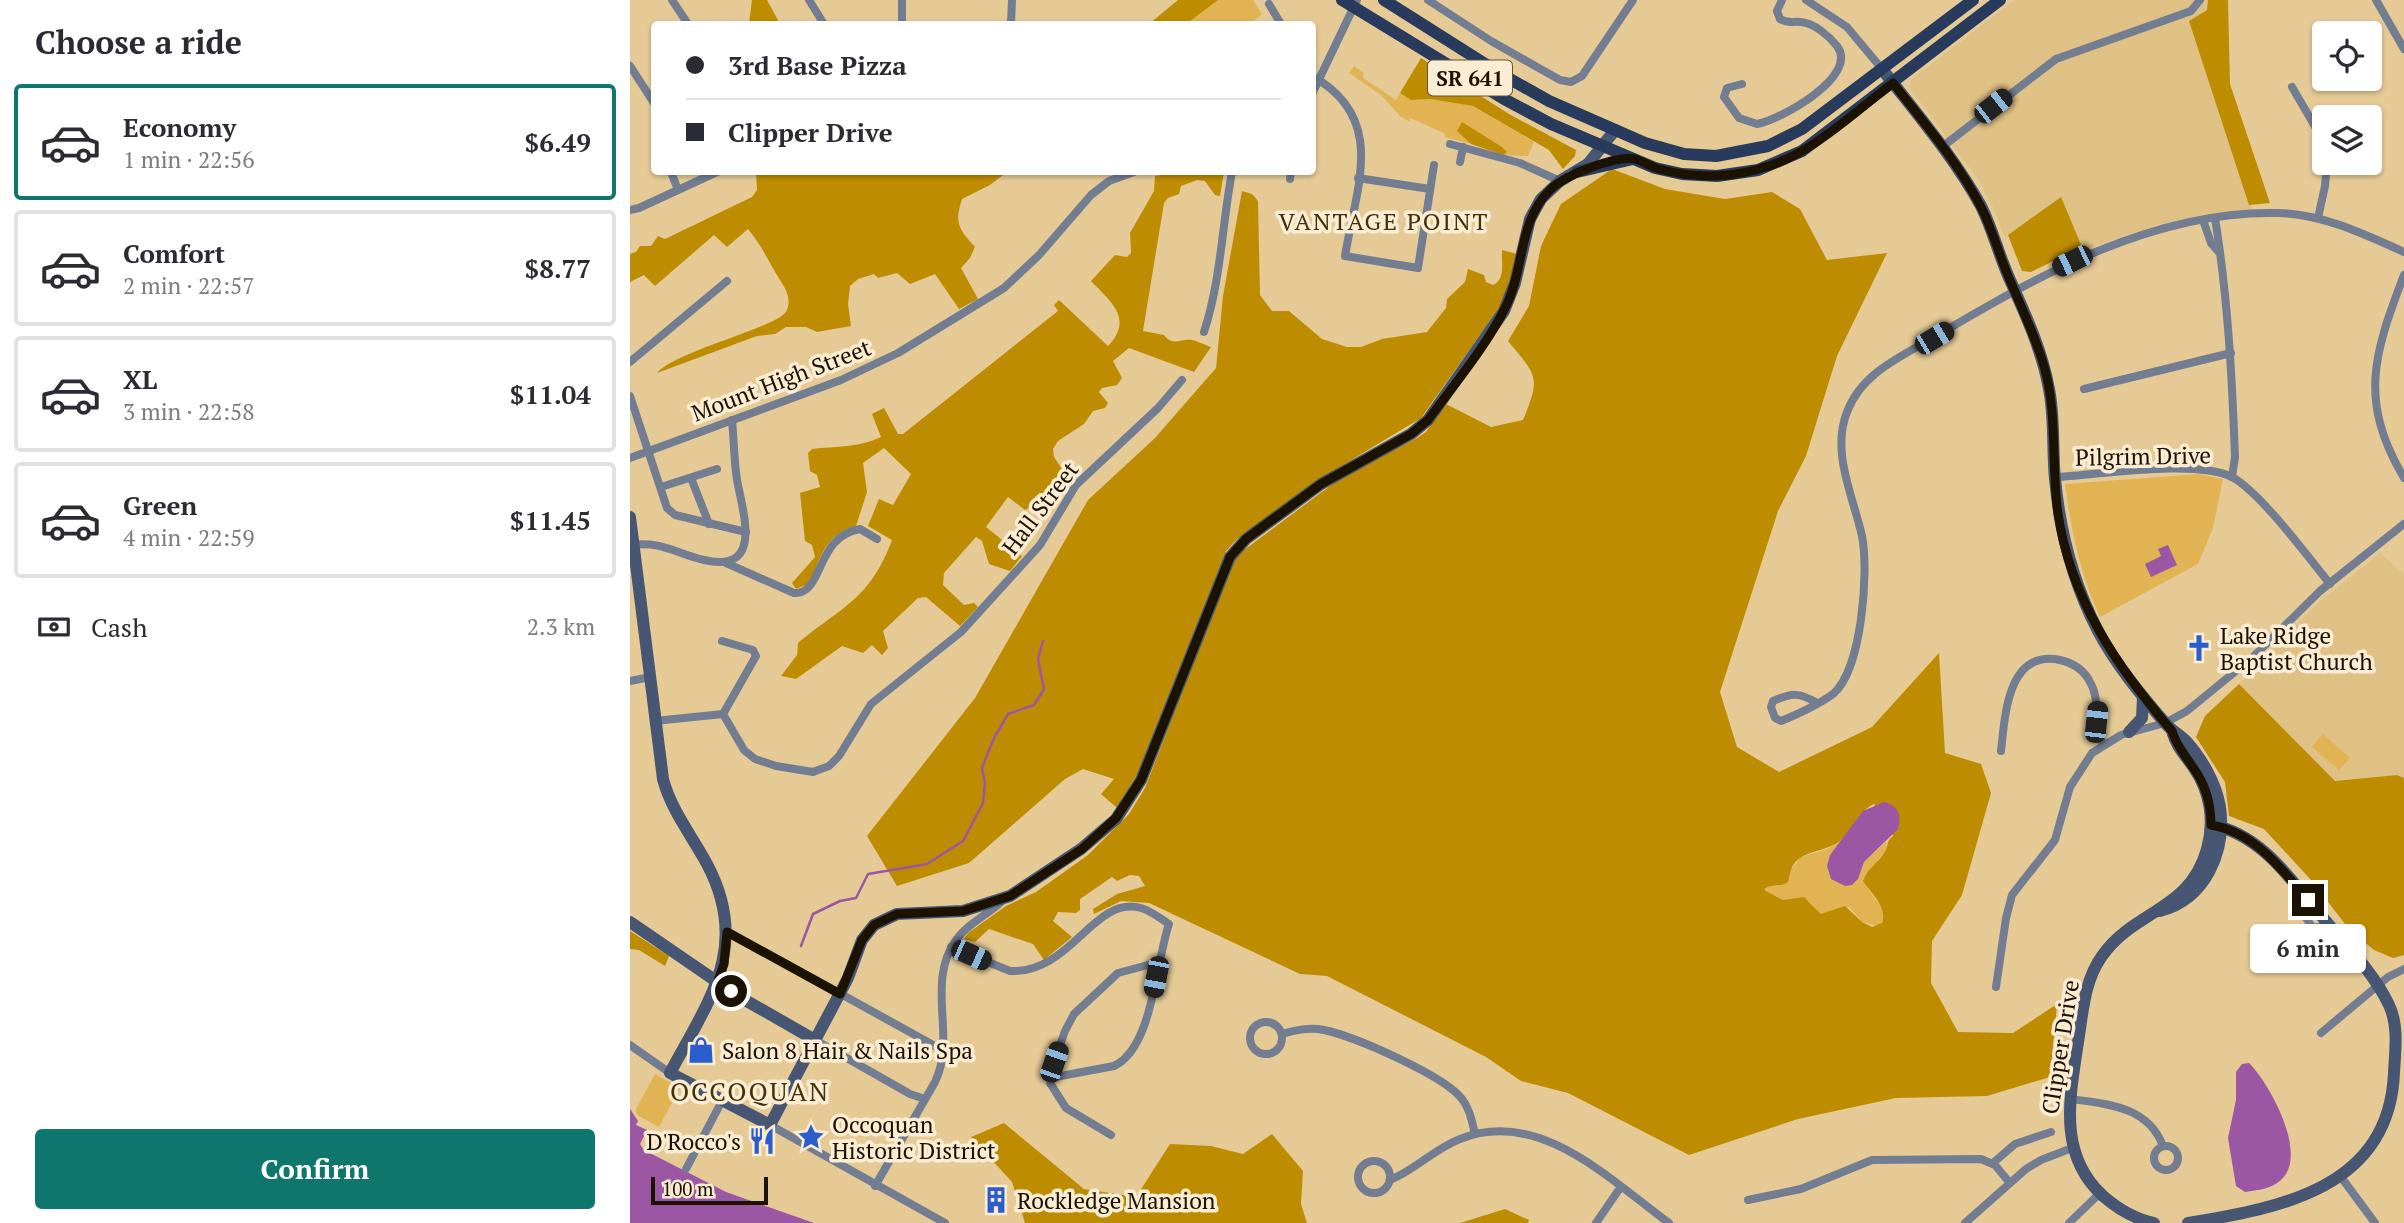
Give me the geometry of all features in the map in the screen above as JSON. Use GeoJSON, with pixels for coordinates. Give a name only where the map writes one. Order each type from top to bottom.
{"type":"FeatureCollection","features":[{"type":"Feature","properties":{"kind":"main road","name":"SR 641"},"geometry":{"type":"LineString","coordinates":[[1384,0],[1522,87],[1645,143],[1684,154],[1716,156],[1751,151],[1802,129],[1972,0]]}},
{"type":"Feature","properties":{"kind":"main road","name":"SR 641"},"geometry":{"type":"LineString","coordinates":[[1351,2],[1504,99],[1655,168],[1698,175],[1758,170],[1802,151],[2000,0]]}},
{"type":"Feature","properties":{"kind":"main road"},"geometry":{"type":"LineString","coordinates":[[1577,172],[1633,159]]}},
{"type":"Feature","properties":{"kind":"street"},"geometry":{"type":"LineString","coordinates":[[672,0],[686,21]]}},
{"type":"Feature","properties":{"kind":"street"},"geometry":{"type":"LineString","coordinates":[[809,0],[822,21]]}},
{"type":"Feature","properties":{"kind":"street"},"geometry":{"type":"LineString","coordinates":[[902,0],[902,21]]}},
{"type":"Feature","properties":{"kind":"street"},"geometry":{"type":"LineString","coordinates":[[1011,21],[1012,0]]}},
{"type":"Feature","properties":{"kind":"street"},"geometry":{"type":"LineString","coordinates":[[1428,0],[1530,64],[1560,80],[1571,82],[1582,76],[1633,0]]}},
{"type":"Feature","properties":{"kind":"street"},"geometry":{"type":"LineString","coordinates":[[1742,85],[1727,88],[1724,97],[1739,118],[1756,124],[1789,111],[1833,79],[1841,67],[1842,57],[1836,44],[1817,28],[1805,22],[1789,23],[1780,19],[1777,11],[1782,0]]}},
{"type":"Feature","properties":{"kind":"street","name":"Clipper Drive"},"geometry":{"type":"LineString","coordinates":[[1806,0],[1847,27],[1942,147],[1980,205],[2030,324],[2049,390],[2062,531],[2083,600],[2112,654],[2143,697],[2169,727],[2185,740],[2209,774],[2218,799],[2216,826],[2193,879],[2160,911],[2133,924],[2122,933],[2095,968],[2086,992],[2070,1099],[2069,1128],[2073,1148],[2083,1172],[2099,1193],[2125,1212],[2154,1223]]}},
{"type":"Feature","properties":{"kind":"street"},"geometry":{"type":"LineString","coordinates":[[1942,147],[2056,59],[2191,11],[2200,0]]}},
{"type":"Feature","properties":{"kind":"street"},"geometry":{"type":"LineString","coordinates":[[2376,0],[2404,48]]}},
{"type":"Feature","properties":{"kind":"street"},"geometry":{"type":"LineString","coordinates":[[1351,2],[1316,78],[1347,103],[1359,126],[1362,146],[1345,256],[1418,268],[1434,165]]}},
{"type":"Feature","properties":{"kind":"street"},"geometry":{"type":"LineString","coordinates":[[1269,4],[1279,21]]}},
{"type":"Feature","properties":{"kind":"street"},"geometry":{"type":"LineString","coordinates":[[630,66],[651,98]]}},
{"type":"Feature","properties":{"kind":"street"},"geometry":{"type":"LineString","coordinates":[[2292,87],[2312,121]]}},
{"type":"Feature","properties":{"kind":"street"},"geometry":{"type":"LineString","coordinates":[[770,1125],[840,994],[862,940],[874,925],[883,919],[904,913],[963,911],[1004,898],[1029,886],[1082,849],[1127,805],[1141,780],[1226,563],[1237,547],[1321,484],[1411,434],[1428,420],[1504,311],[1515,284],[1530,219],[1541,199],[1560,181],[1577,172],[1615,130]]}},
{"type":"Feature","properties":{"kind":"street"},"geometry":{"type":"LineString","coordinates":[[1450,144],[1520,163],[1560,181]]}},
{"type":"Feature","properties":{"kind":"street"},"geometry":{"type":"LineString","coordinates":[[1460,162],[1463,147]]}},
{"type":"Feature","properties":{"kind":"street"},"geometry":{"type":"LineString","coordinates":[[672,175],[678,190]]}},
{"type":"Feature","properties":{"kind":"street"},"geometry":{"type":"LineString","coordinates":[[630,210],[710,175]]}},
{"type":"Feature","properties":{"kind":"street","name":"Mount High Street"},"geometry":{"type":"LineString","coordinates":[[630,458],[859,373],[992,297],[1018,276],[1091,195],[1109,181],[1126,175]]}},
{"type":"Feature","properties":{"kind":"street"},"geometry":{"type":"LineString","coordinates":[[1204,332],[1211,311],[1221,256],[1232,175]]}},
{"type":"Feature","properties":{"kind":"street"},"geometry":{"type":"LineString","coordinates":[[2318,218],[2326,175]]}},
{"type":"Feature","properties":{"kind":"street"},"geometry":{"type":"LineString","coordinates":[[1358,178],[1430,189]]}},
{"type":"Feature","properties":{"kind":"street"},"geometry":{"type":"LineString","coordinates":[[1817,703],[1802,694],[1792,693],[1773,701],[1771,707],[1775,718],[1781,721],[1817,703],[1833,693],[1850,667],[1865,585],[1865,553],[1842,447],[1844,421],[1852,400],[1881,369],[2015,290],[2105,248],[2144,234],[2203,220],[2272,213],[2318,218],[2404,252]]}},
{"type":"Feature","properties":{"kind":"street"},"geometry":{"type":"LineString","coordinates":[[2215,218],[2226,289],[2231,353],[2235,457],[2231,477],[2251,491],[2330,584]]}},
{"type":"Feature","properties":{"kind":"street"},"geometry":{"type":"LineString","coordinates":[[2203,220],[2210,243],[2218,251]]}},
{"type":"Feature","properties":{"kind":"street"},"geometry":{"type":"LineString","coordinates":[[2404,275],[2382,331],[2374,383],[2381,429],[2404,478]]}},
{"type":"Feature","properties":{"kind":"street"},"geometry":{"type":"LineString","coordinates":[[630,362],[727,281]]}},
{"type":"Feature","properties":{"kind":"street"},"geometry":{"type":"LineString","coordinates":[[2084,389],[2231,353]]}},
{"type":"Feature","properties":{"kind":"street","name":"Hall Street"},"geometry":{"type":"LineString","coordinates":[[723,714],[744,750],[755,760],[793,770],[822,770],[839,756],[861,717],[878,697],[961,632],[1040,545],[1076,485],[1158,408],[1182,380]]}},
{"type":"Feature","properties":{"kind":"street"},"geometry":{"type":"LineString","coordinates":[[630,396],[667,508],[675,515],[746,532]]}},
{"type":"Feature","properties":{"kind":"street"},"geometry":{"type":"LineString","coordinates":[[726,563],[736,557],[742,548],[747,523],[737,479],[732,420]]}},
{"type":"Feature","properties":{"kind":"street"},"geometry":{"type":"LineString","coordinates":[[661,487],[717,469]]}},
{"type":"Feature","properties":{"kind":"street","name":"Pilgrim Drive"},"geometry":{"type":"LineString","coordinates":[[2055,477],[2173,470],[2218,472],[2231,477]]}},
{"type":"Feature","properties":{"kind":"street"},"geometry":{"type":"LineString","coordinates":[[691,478],[709,524]]}},
{"type":"Feature","properties":{"kind":"street"},"geometry":{"type":"LineString","coordinates":[[630,517],[666,792],[715,880],[724,908],[727,932],[724,964],[718,981],[670,1073]]}},
{"type":"Feature","properties":{"kind":"street"},"geometry":{"type":"LineString","coordinates":[[1996,987],[2012,895],[2049,849],[2059,831],[2073,782],[2092,753],[2103,744],[2129,732],[2169,727],[2236,673],[2330,584],[2404,524]]}},
{"type":"Feature","properties":{"kind":"street"},"geometry":{"type":"LineString","coordinates":[[633,545],[659,544],[698,558],[726,563],[798,594],[812,587],[827,552],[847,533],[866,530],[877,539]]}},
{"type":"Feature","properties":{"kind":"street"},"geometry":{"type":"LineString","coordinates":[[656,721],[723,714],[756,656],[753,650],[722,641]]}},
{"type":"Feature","properties":{"kind":"street"},"geometry":{"type":"LineString","coordinates":[[2001,751],[2011,688],[2028,666],[2045,660],[2064,661],[2088,677],[2096,698],[2097,731],[2103,744]]}},
{"type":"Feature","properties":{"kind":"street"},"geometry":{"type":"LineString","coordinates":[[630,681],[650,677]]}},
{"type":"Feature","properties":{"kind":"street"},"geometry":{"type":"LineString","coordinates":[[2129,732],[2142,718],[2143,697]]}},
{"type":"Feature","properties":{"kind":"street"},"geometry":{"type":"LineString","coordinates":[[2188,1223],[2299,1198],[2341,1177],[2367,1150],[2379,1132],[2393,1089],[2394,1022],[2391,1008],[2378,985],[2308,900],[2259,847],[2238,832],[2216,826]]}},
{"type":"Feature","properties":{"kind":"street"},"geometry":{"type":"LineString","coordinates":[[875,1186],[940,1073],[944,1051],[941,984],[951,947],[965,930],[1004,898]]}},
{"type":"Feature","properties":{"kind":"street"},"geometry":{"type":"LineString","coordinates":[[951,947],[1010,971],[1020,972],[1038,967],[1063,952],[1104,914],[1119,907],[1148,910],[1169,924],[1148,1013],[1133,1048],[1114,1066],[1050,1078]]}},
{"type":"Feature","properties":{"kind":"street"},"geometry":{"type":"LineString","coordinates":[[630,922],[738,996],[910,1094],[925,1099]]}},
{"type":"Feature","properties":{"kind":"street"},"geometry":{"type":"LineString","coordinates":[[727,932],[944,1051]]}},
{"type":"Feature","properties":{"kind":"street"},"geometry":{"type":"LineString","coordinates":[[1111,1135],[1066,1108],[1052,1090],[1050,1078],[1065,1031],[1074,1014],[1118,973],[1159,962]]}},
{"type":"Feature","properties":{"kind":"street"},"geometry":{"type":"LineString","coordinates":[[2321,1033],[2378,985],[2404,969]]}},
{"type":"Feature","properties":{"kind":"street"},"geometry":{"type":"LineString","coordinates":[[1260,1023],[1275,1025],[1282,1034],[1281,1044],[1269,1054],[1257,1052],[1250,1044],[1250,1034],[1260,1023]]}},
{"type":"Feature","properties":{"kind":"street"},"geometry":{"type":"LineString","coordinates":[[1282,1034],[1300,1029],[1326,1030],[1366,1044],[1448,1085],[1462,1099],[1471,1117],[1475,1134]]}},
{"type":"Feature","properties":{"kind":"street"},"geometry":{"type":"LineString","coordinates":[[630,1045],[670,1073],[723,1099],[944,1223]]}},
{"type":"Feature","properties":{"kind":"street"},"geometry":{"type":"LineString","coordinates":[[685,1169],[723,1099]]}},
{"type":"Feature","properties":{"kind":"street"},"geometry":{"type":"LineString","coordinates":[[2070,1099],[2110,1104],[2137,1115],[2156,1131],[2163,1146]]}},
{"type":"Feature","properties":{"kind":"street"},"geometry":{"type":"LineString","coordinates":[[1993,1163],[2015,1144],[2051,1132]]}},
{"type":"Feature","properties":{"kind":"street"},"geometry":{"type":"LineString","coordinates":[[1390,1180],[1385,1166],[1376,1161],[1362,1167],[1358,1177],[1361,1187],[1375,1193],[1385,1189],[1390,1180],[1407,1172],[1447,1144],[1475,1134],[1521,1133],[1547,1139],[1567,1150],[1669,1223]]}},
{"type":"Feature","properties":{"kind":"street"},"geometry":{"type":"LineString","coordinates":[[1965,1223],[2009,1182],[2041,1160],[2073,1148]]}},
{"type":"Feature","properties":{"kind":"street"},"geometry":{"type":"LineString","coordinates":[[1748,1199],[1801,1189],[1883,1159],[1981,1159],[1993,1163],[2009,1182]]}},
{"type":"Feature","properties":{"kind":"street"},"geometry":{"type":"LineString","coordinates":[[2341,1177],[2375,1223]]}},
{"type":"Feature","properties":{"kind":"street"},"geometry":{"type":"LineString","coordinates":[[1596,1223],[1620,1188]]}},
{"type":"Feature","properties":{"kind":"street"},"geometry":{"type":"LineString","coordinates":[[2069,1223],[2099,1193]]}},
{"type":"Feature","properties":{"kind":"shaded area"},"geometry":{"type":"Polygon","coordinates":[[[752,0],[767,0],[778,21],[749,21],[752,0]]]}},
{"type":"Feature","properties":{"kind":"shaded area"},"geometry":{"type":"Polygon","coordinates":[[[1178,0],[1218,0],[1190,21],[1153,21],[1178,0]]]}},
{"type":"Feature","properties":{"kind":"shaded area"},"geometry":{"type":"Polygon","coordinates":[[[1181,0],[1253,0],[1262,14],[1254,21],[1154,21],[1181,0]]]}},
{"type":"Feature","properties":{"kind":"shaded area"},"geometry":{"type":"Polygon","coordinates":[[[2014,0],[2217,0],[2196,28],[2252,209],[2160,224],[2083,250],[2061,197],[2005,238],[1980,182],[1909,87],[1911,80],[2014,0]]]}},
{"type":"Feature","properties":{"kind":"shaded area"},"geometry":{"type":"Polygon","coordinates":[[[2208,0],[2228,0],[2230,84],[2270,203],[2249,205],[2189,21],[2207,10],[2208,0]]]}},
{"type":"Feature","properties":{"kind":"shaded area"},"geometry":{"type":"Polygon","coordinates":[[[1421,58],[1509,114],[1576,150],[1575,156],[1563,169],[1549,150],[1473,106],[1430,99],[1411,100],[1400,93],[1421,58]]]}},
{"type":"Feature","properties":{"kind":"shaded area"},"geometry":{"type":"Polygon","coordinates":[[[1354,66],[1364,73],[1363,78],[1396,100],[1400,93],[1411,100],[1430,99],[1473,106],[1534,142],[1528,156],[1503,155],[1457,131],[1471,144],[1445,137],[1444,133],[1410,118],[1410,122],[1400,116],[1381,95],[1349,73],[1354,66]]]}},
{"type":"Feature","properties":{"kind":"shaded area"},"geometry":{"type":"Polygon","coordinates":[[[1462,122],[1507,152],[1503,155],[1471,144],[1457,131],[1462,122]]]}},
{"type":"Feature","properties":{"kind":"shaded area"},"geometry":{"type":"Polygon","coordinates":[[[1612,169],[1665,189],[1725,199],[1772,192],[1800,209],[1827,260],[1887,253],[1837,356],[1806,456],[1778,511],[1720,692],[1737,747],[1779,772],[1872,727],[1939,653],[1945,753],[1981,764],[1991,793],[1962,895],[1932,941],[1931,983],[1958,1032],[2013,1033],[2057,1004],[2050,1077],[1987,1096],[1896,1098],[1798,1119],[1689,1155],[1568,1093],[1521,1081],[1486,1057],[1327,976],[1300,974],[1149,903],[1121,901],[1094,914],[1093,909],[1117,894],[1145,886],[1139,876],[1130,875],[1117,881],[1112,877],[1080,899],[1080,910],[1076,913],[1058,912],[1053,921],[1072,937],[1044,960],[1033,944],[989,929],[975,942],[964,939],[968,933],[1006,906],[1036,892],[1088,855],[1129,814],[1145,788],[1232,564],[1240,553],[1342,477],[1426,432],[1446,404],[1491,427],[1523,420],[1532,394],[1533,377],[1508,341],[1529,306],[1541,246],[1561,204],[1612,169]],[[1874,804],[1863,812],[1840,841],[1797,860],[1791,869],[1788,882],[1764,890],[1783,900],[1804,897],[1821,914],[1845,906],[1862,922],[1872,927],[1882,923],[1881,906],[1863,881],[1893,836],[1874,804]]]}},
{"type":"Feature","properties":{"kind":"shaded area"},"geometry":{"type":"Polygon","coordinates":[[[756,175],[1003,175],[962,199],[958,215],[960,226],[975,247],[961,268],[978,299],[959,309],[935,274],[910,284],[897,273],[878,278],[874,274],[858,279],[850,286],[848,304],[851,326],[817,332],[806,327],[786,327],[775,334],[757,336],[657,373],[685,356],[767,324],[781,317],[787,310],[785,289],[748,229],[727,247],[714,235],[655,286],[644,275],[630,282],[630,254],[636,252],[640,246],[651,246],[658,236],[665,239],[752,197],[757,190],[756,175]]]}},
{"type":"Feature","properties":{"kind":"shaded area"},"geometry":{"type":"Polygon","coordinates":[[[1224,175],[1220,196],[1215,195],[1205,181],[1197,180],[1181,186],[1179,194],[1168,198],[1164,203],[1143,331],[1164,335],[1170,341],[1192,340],[1211,347],[1194,372],[1129,348],[1113,361],[1122,378],[1117,385],[1102,388],[1099,392],[1108,403],[1105,408],[1093,411],[1084,424],[1058,441],[1053,449],[1054,457],[1070,481],[1058,499],[1041,493],[1035,497],[1035,505],[1025,510],[1008,497],[986,527],[1022,556],[1010,571],[989,564],[982,541],[976,537],[944,573],[943,585],[964,605],[974,603],[978,607],[960,626],[926,597],[918,598],[883,631],[888,648],[882,655],[872,645],[863,653],[842,646],[796,679],[781,676],[797,655],[798,643],[854,600],[874,576],[892,540],[868,526],[879,499],[893,505],[911,474],[884,448],[863,463],[867,492],[856,526],[830,541],[808,584],[796,589],[792,583],[815,557],[812,545],[805,541],[800,493],[820,487],[817,475],[810,471],[808,453],[812,449],[856,445],[881,437],[872,414],[884,408],[898,434],[903,434],[1058,311],[1054,305],[1059,300],[1108,346],[1119,327],[1117,311],[1091,281],[1115,255],[1127,257],[1131,253],[1130,233],[1154,191],[1155,176],[1224,175]]]}},
{"type":"Feature","properties":{"kind":"shaded area"},"geometry":{"type":"Polygon","coordinates":[[[1242,191],[1252,194],[1258,201],[1260,295],[1272,311],[1289,311],[1322,339],[1347,347],[1361,347],[1382,339],[1427,332],[1446,308],[1447,299],[1465,282],[1468,269],[1484,275],[1486,282],[1493,285],[1500,279],[1502,250],[1517,254],[1505,297],[1421,418],[1313,483],[1237,539],[1226,551],[1137,774],[1117,808],[1101,794],[1114,779],[1083,769],[1065,779],[969,863],[897,886],[867,836],[975,698],[1088,500],[1155,438],[1216,368],[1223,296],[1242,191]]]}},
{"type":"Feature","properties":{"kind":"shaded area"},"geometry":{"type":"Polygon","coordinates":[[[2061,197],[2082,247],[2031,272],[2022,271],[2008,235],[2061,197]]]}},
{"type":"Feature","properties":{"kind":"shaded area"},"geometry":{"type":"Polygon","coordinates":[[[2200,474],[2223,479],[2213,528],[2198,564],[2100,617],[2077,552],[2065,484],[2200,474]]]}},
{"type":"Feature","properties":{"kind":"shaded area"},"geometry":{"type":"Polygon","coordinates":[[[2168,545],[2177,565],[2151,577],[2145,564],[2161,556],[2158,549],[2168,545]]]}},
{"type":"Feature","properties":{"kind":"shaded area"},"geometry":{"type":"Polygon","coordinates":[[[2380,553],[2404,574],[2404,778],[2397,775],[2335,781],[2239,684],[2318,603],[2380,553]]]}},
{"type":"Feature","properties":{"kind":"shaded area"},"geometry":{"type":"Polygon","coordinates":[[[2239,684],[2335,781],[2397,775],[2404,778],[2404,955],[2393,958],[2374,950],[2349,929],[2311,880],[2264,829],[2229,816],[2225,782],[2196,737],[2205,716],[2239,684]]]}},
{"type":"Feature","properties":{"kind":"shaded area"},"geometry":{"type":"Polygon","coordinates":[[[2323,734],[2350,758],[2339,770],[2312,747],[2323,734]]]}},
{"type":"Feature","properties":{"kind":"shaded area"},"geometry":{"type":"Polygon","coordinates":[[[1884,802],[1898,812],[1898,829],[1864,862],[1858,879],[1852,885],[1845,886],[1831,879],[1827,866],[1830,855],[1863,811],[1884,802]]]}},
{"type":"Feature","properties":{"kind":"shaded area"},"geometry":{"type":"Polygon","coordinates":[[[1843,839],[1830,855],[1856,882],[1864,862],[1887,841],[1884,852],[1863,881],[1885,913],[1878,926],[1862,922],[1849,907],[1821,914],[1809,901],[1783,900],[1763,890],[1771,885],[1778,886],[1801,857],[1827,849],[1843,839]]]}},
{"type":"Feature","properties":{"kind":"shaded area"},"geometry":{"type":"Polygon","coordinates":[[[630,931],[669,956],[665,966],[639,950],[630,949],[630,931]]]}},
{"type":"Feature","properties":{"kind":"shaded area"},"geometry":{"type":"Polygon","coordinates":[[[2249,1063],[2276,1103],[2289,1138],[2291,1154],[2289,1169],[2281,1180],[2269,1187],[2245,1192],[2236,1186],[2228,1138],[2236,1100],[2236,1072],[2242,1064],[2249,1063]]]}},
{"type":"Feature","properties":{"kind":"shaded area"},"geometry":{"type":"Polygon","coordinates":[[[655,1074],[680,1088],[659,1127],[637,1115],[636,1109],[655,1074]]]}},
{"type":"Feature","properties":{"kind":"shaded area"},"geometry":{"type":"Polygon","coordinates":[[[630,1109],[638,1121],[636,1125],[647,1130],[640,1144],[644,1150],[726,1192],[814,1223],[630,1223],[630,1109]]]}},
{"type":"Feature","properties":{"kind":"shaded area"},"geometry":{"type":"Polygon","coordinates":[[[1004,1123],[1084,1189],[1136,1197],[1170,1144],[1211,1146],[1243,1154],[1272,1134],[1303,1171],[1301,1204],[1307,1223],[1025,1223],[1012,1182],[971,1137],[1004,1123]]]}},
{"type":"Feature","properties":{"kind":"shaded area"},"geometry":{"type":"Polygon","coordinates":[[[1505,1209],[1529,1220],[1528,1223],[1460,1223],[1505,1209]]]}},
{"type":"Feature","properties":{"kind":"waterway"},"geometry":{"type":"LineString","coordinates":[[801,946],[813,914],[840,901],[856,898],[868,874],[927,864],[963,841],[983,803],[985,783],[982,768],[994,738],[1008,714],[1034,705],[1044,689],[1038,659],[1043,641]]}},
{"type":"Feature","properties":{"kind":"place","name":"Lake Ridge Baptist Church"},"geometry":{"type":"Point","coordinates":[2199,648]}},
{"type":"Feature","properties":{"kind":"place","name":"Salon 8 Hair & Nails Spa"},"geometry":{"type":"Point","coordinates":[701,1050]}},
{"type":"Feature","properties":{"kind":"place","name":"Occoquan Historic District"},"geometry":{"type":"Point","coordinates":[811,1137]}},
{"type":"Feature","properties":{"kind":"place","name":"D'Rocco's"},"geometry":{"type":"Point","coordinates":[762,1141]}},
{"type":"Feature","properties":{"kind":"place","name":"Rockledge Mansion"},"geometry":{"type":"Point","coordinates":[996,1200]}},
{"type":"Feature","properties":{"kind":"district","name":"VANTAGE POINT"},"geometry":{"type":"Point","coordinates":[1384,221]}},
{"type":"Feature","properties":{"kind":"district","name":"OCCOQUAN"},"geometry":{"type":"Point","coordinates":[750,1091]}},
{"type":"Feature","properties":{"kind":"route"},"geometry":{"type":"LineString","coordinates":[[731,991],[718,981],[724,964],[727,932],[840,994],[862,940],[874,925],[897,914],[963,911],[1010,896],[1058,866],[1102,832],[1127,805],[1141,780],[1217,582],[1237,547],[1339,472],[1411,434],[1428,420],[1504,311],[1515,284],[1530,219],[1541,199],[1560,181],[1577,172],[1633,159],[1655,168],[1682,174],[1717,176],[1758,170],[1802,151],[1893,83],[1942,147],[1980,205],[2005,270],[2030,324],[2045,368],[2049,390],[2062,531],[2075,578],[2098,632],[2126,676],[2172,731],[2175,742],[2197,773],[2208,799],[2211,825],[2238,832],[2249,839],[2308,900]]}}]}
